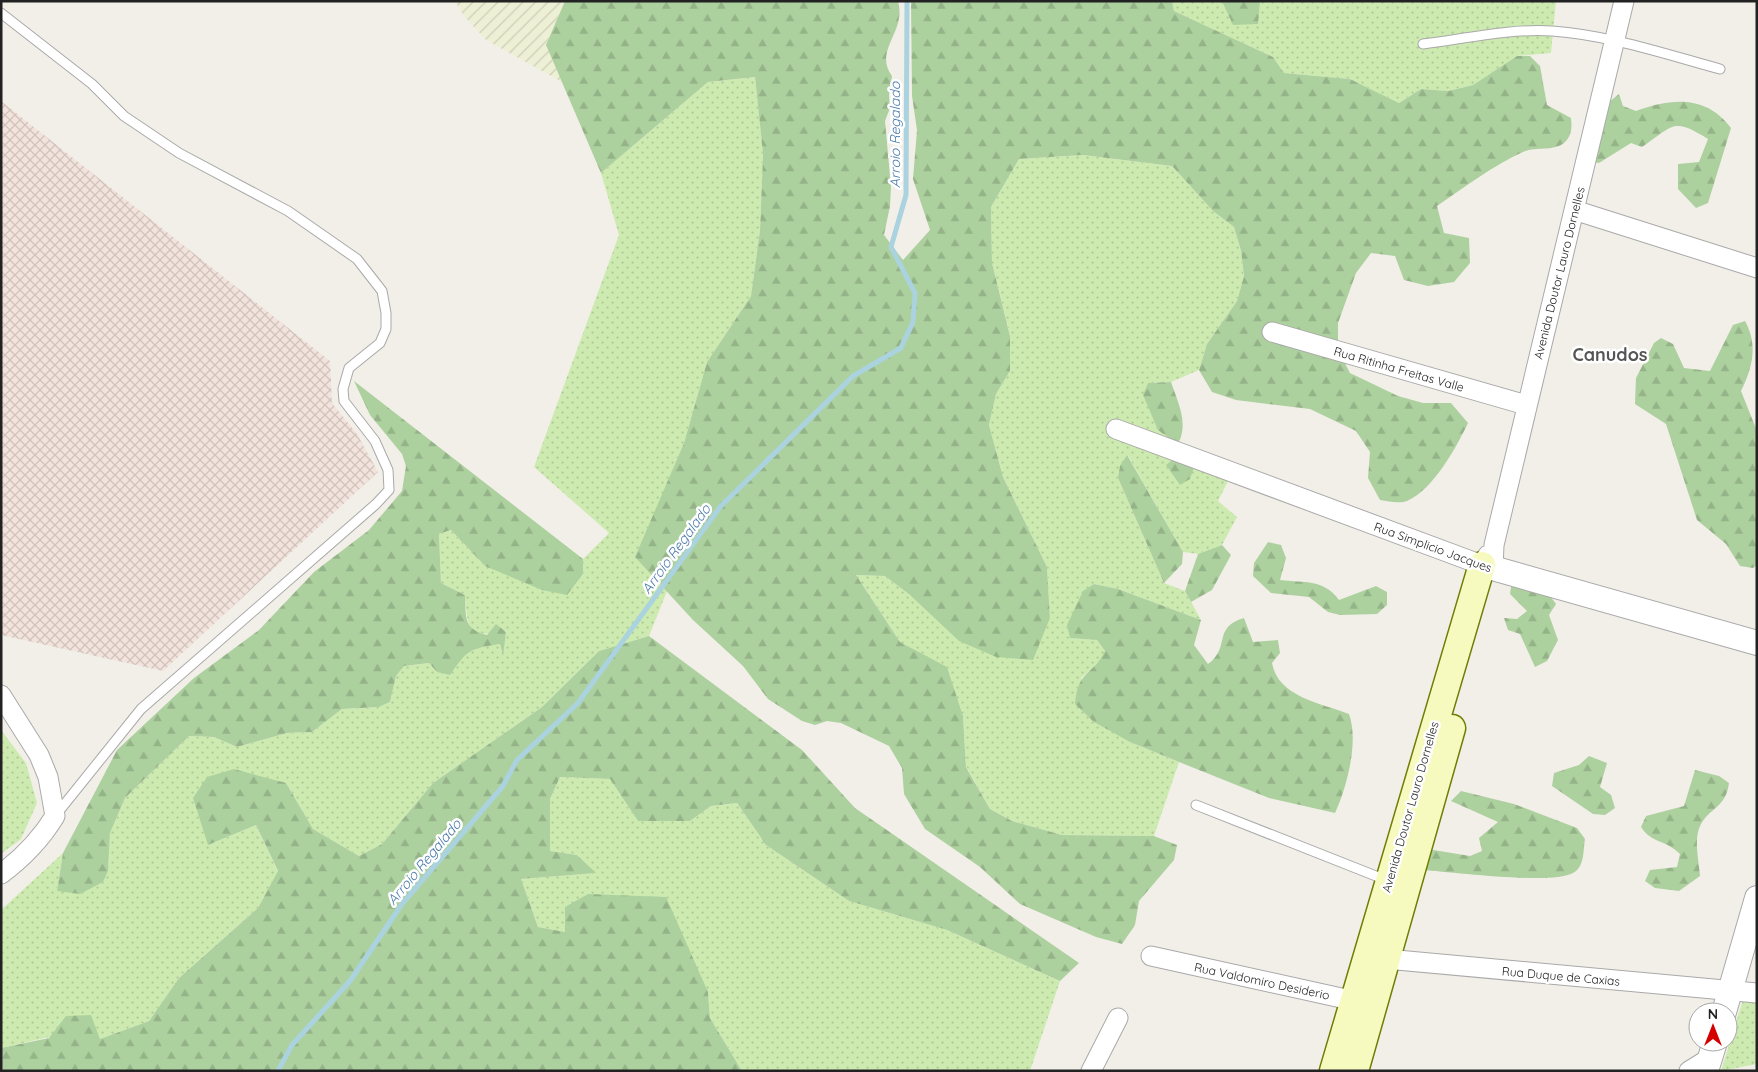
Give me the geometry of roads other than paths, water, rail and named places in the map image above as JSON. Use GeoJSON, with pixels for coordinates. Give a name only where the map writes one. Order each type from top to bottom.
{"type":"FeatureCollection","features":[{"type":"Feature","properties":{"kind":"main road","name":"Avenida Doutor Lauro Dornelles"},"geometry":{"type":"LineString","coordinates":[[1376,958],[1388,881],[1490,560]]}},
{"type":"Feature","properties":{"kind":"main road","name":"Avenida Doutor Lauro Dornelles"},"geometry":{"type":"LineString","coordinates":[[1354,1071],[1364,1003],[1376,958],[1486,608],[1490,560]]}},
{"type":"Feature","properties":{"kind":"main road","name":"Avenida Doutor Lauro Dornelles"},"geometry":{"type":"LineString","coordinates":[[1333,1071],[1364,1003]]}},
{"type":"Feature","properties":{"kind":"street","name":"Avenida Doutor Lauro Dornelles"},"geometry":{"type":"LineString","coordinates":[[1490,560],[1624,1]]}},
{"type":"Feature","properties":{"kind":"street"},"geometry":{"type":"LineString","coordinates":[[1574,210],[1757,268]]}},
{"type":"Feature","properties":{"kind":"street","name":"Rua Ritinha Freitas Valle"},"geometry":{"type":"LineString","coordinates":[[1272,332],[1526,405]]}},
{"type":"Feature","properties":{"kind":"street","name":"Rua Simplicio Jacques"},"geometry":{"type":"LineString","coordinates":[[1116,429],[1490,560],[1757,643]]}},
{"type":"Feature","properties":{"kind":"street"},"geometry":{"type":"LineString","coordinates":[[1,696],[39,755],[48,777],[55,816],[43,836],[18,862],[1,874]]}},
{"type":"Feature","properties":{"kind":"street"},"geometry":{"type":"LineString","coordinates":[[1727,1002],[1757,898]]}},
{"type":"Feature","properties":{"kind":"street","name":"Rua Valdomiro Desiderio"},"geometry":{"type":"LineString","coordinates":[[1150,956],[1364,1003]]}},
{"type":"Feature","properties":{"kind":"street","name":"Rua Duque de Caxias"},"geometry":{"type":"LineString","coordinates":[[1376,958],[1727,1002],[1757,993]]}},
{"type":"Feature","properties":{"kind":"street"},"geometry":{"type":"LineString","coordinates":[[1091,1071],[1118,1018]]}},
{"type":"Feature","properties":{"kind":"street"},"geometry":{"type":"LineString","coordinates":[[1689,1071],[1711,1057]]}},
{"type":"Feature","properties":{"kind":"lane"},"geometry":{"type":"LineString","coordinates":[[1,13],[92,84],[124,116],[179,153],[288,211],[357,259],[382,291],[386,313],[386,329],[380,343],[349,368],[342,389],[344,401],[375,441],[388,470],[389,490],[141,709],[55,816]]}},
{"type":"Feature","properties":{"kind":"lane"},"geometry":{"type":"LineString","coordinates":[[1423,44],[1532,31],[1552,31],[1613,41],[1720,69]]}},
{"type":"Feature","properties":{"kind":"lane"},"geometry":{"type":"LineString","coordinates":[[1196,805],[1388,881]]}},
{"type":"Feature","properties":{"kind":"waterway","name":"Arroio Regalado"},"geometry":{"type":"LineString","coordinates":[[278,1071],[292,1045],[350,981],[402,904],[503,786],[517,760],[578,703],[720,507],[853,376],[901,348],[913,322],[915,293],[891,247],[906,195],[907,1]]}},
{"type":"Feature","properties":{"kind":"district","name":"Canudos"},"geometry":{"type":"Point","coordinates":[1610,354]}}]}
